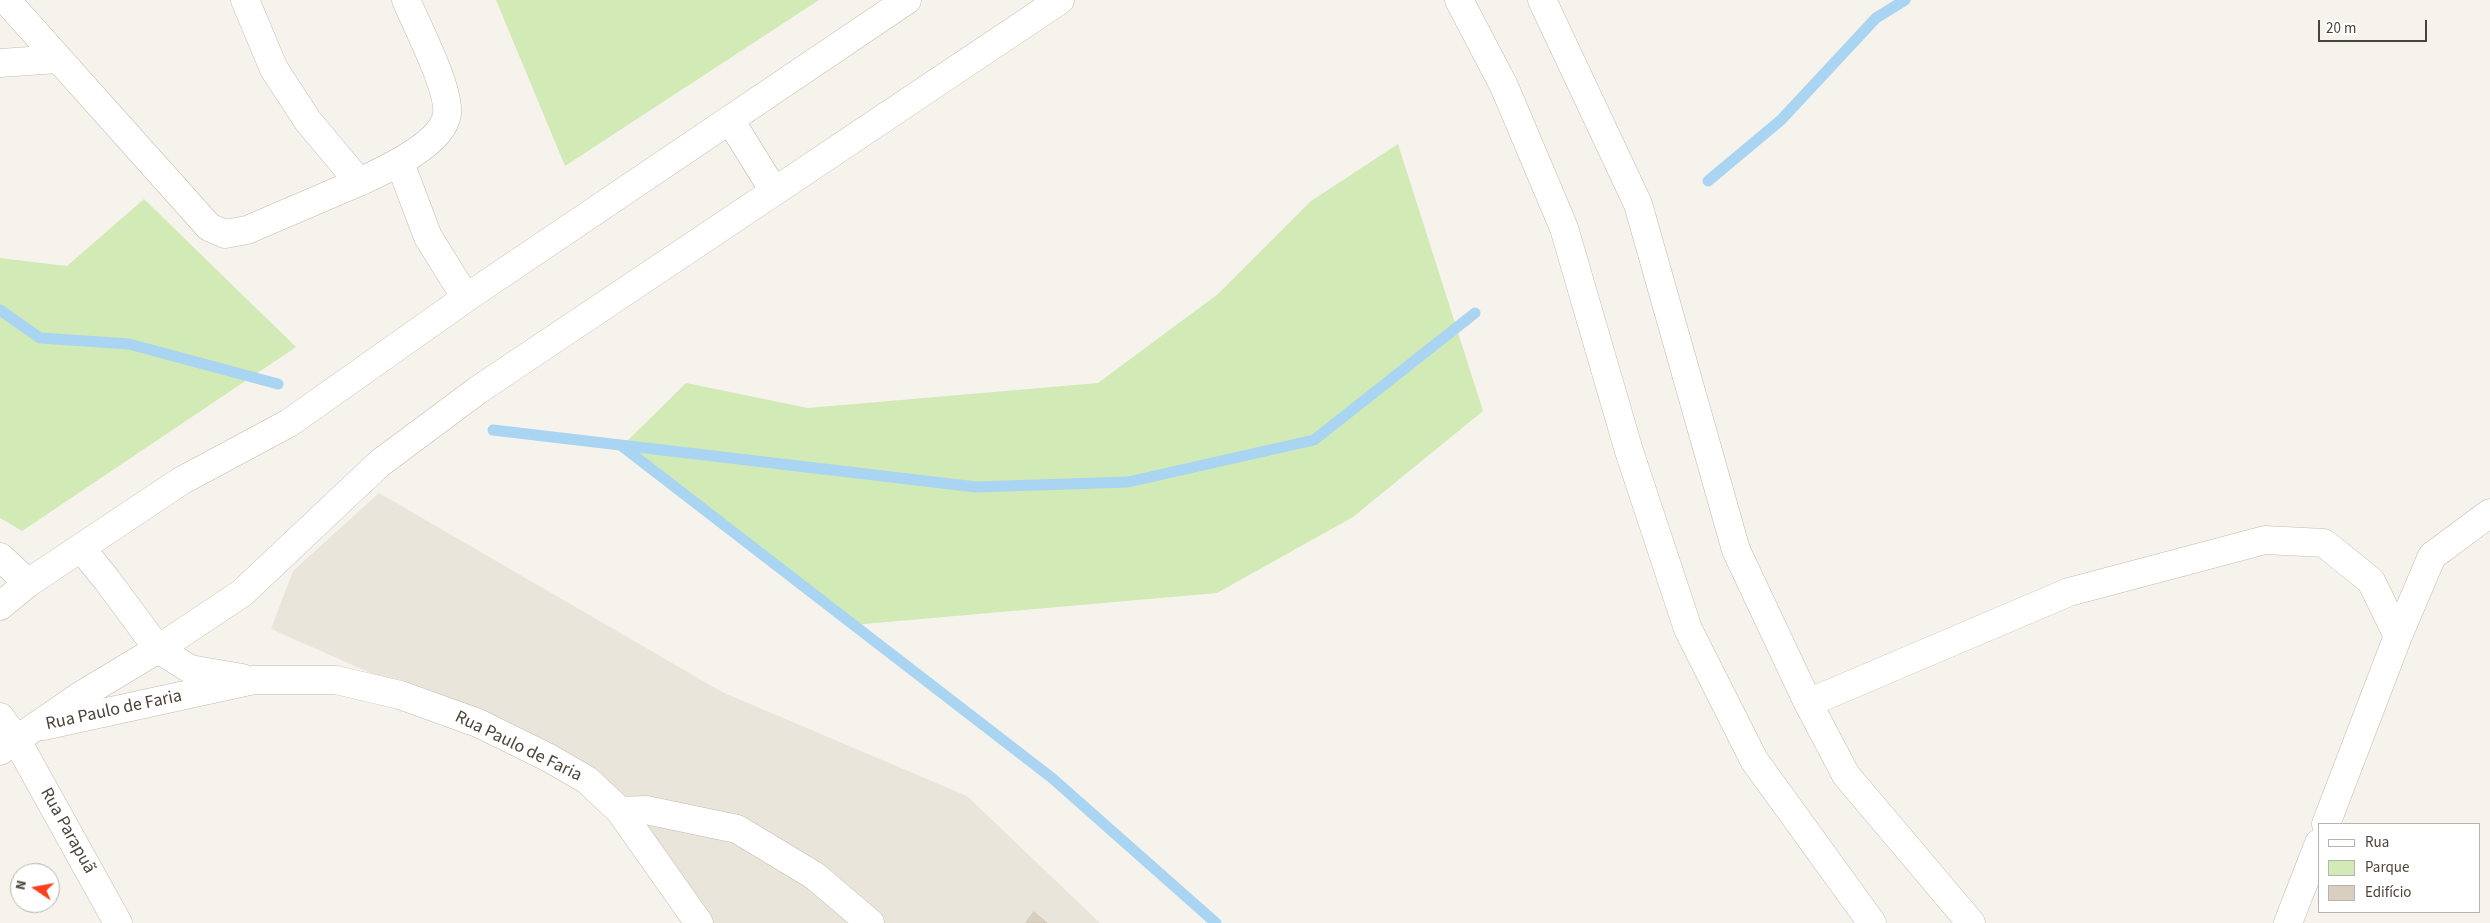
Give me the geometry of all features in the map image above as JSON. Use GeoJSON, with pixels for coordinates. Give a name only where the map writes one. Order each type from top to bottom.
{"type":"FeatureCollection","features":[{"type":"Feature","properties":{"kind":"street"},"geometry":{"type":"LineString","coordinates":[[6,0],[209,227],[224,234],[247,230],[400,163],[435,136],[447,115],[444,91],[406,0]]}},
{"type":"Feature","properties":{"kind":"street"},"geometry":{"type":"LineString","coordinates":[[245,0],[274,69],[308,122],[359,182]]}},
{"type":"Feature","properties":{"kind":"street"},"geometry":{"type":"LineString","coordinates":[[0,606],[28,583],[181,481],[289,423],[466,298],[907,0]]}},
{"type":"Feature","properties":{"kind":"street"},"geometry":{"type":"LineString","coordinates":[[18,739],[80,696],[158,650],[242,593],[380,463],[478,390],[1060,0]]}},
{"type":"Feature","properties":{"kind":"street"},"geometry":{"type":"LineString","coordinates":[[1459,0],[1504,86],[1564,228],[1629,450],[1688,629],[1754,760],[1872,923]]}},
{"type":"Feature","properties":{"kind":"street"},"geometry":{"type":"LineString","coordinates":[[1542,0],[1638,204],[1736,550],[1808,704],[1846,775],[1971,923]]}},
{"type":"Feature","properties":{"kind":"street"},"geometry":{"type":"LineString","coordinates":[[0,63],[58,59]]}},
{"type":"Feature","properties":{"kind":"street"},"geometry":{"type":"LineString","coordinates":[[730,120],[774,191]]}},
{"type":"Feature","properties":{"kind":"street"},"geometry":{"type":"LineString","coordinates":[[400,163],[428,237],[466,298]]}},
{"type":"Feature","properties":{"kind":"street"},"geometry":{"type":"LineString","coordinates":[[2326,823],[2398,636],[2432,556],[2490,513]]}},
{"type":"Feature","properties":{"kind":"street"},"geometry":{"type":"LineString","coordinates":[[1808,704],[2069,592],[2265,540],[2324,543],[2371,580],[2398,636]]}},
{"type":"Feature","properties":{"kind":"street"},"geometry":{"type":"LineString","coordinates":[[80,548],[108,580],[158,650],[190,669],[254,680]]}},
{"type":"Feature","properties":{"kind":"street"},"geometry":{"type":"LineString","coordinates":[[0,557],[28,583]]}},
{"type":"Feature","properties":{"kind":"street","name":"Rua Paulo de Faria"},"geometry":{"type":"LineString","coordinates":[[18,739],[57,725],[254,680],[336,680],[400,695],[478,723],[549,758],[587,780],[620,812],[699,923]]}},
{"type":"Feature","properties":{"kind":"street","name":"Rua Parapuã"},"geometry":{"type":"LineString","coordinates":[[0,717],[18,739],[118,923]]}},
{"type":"Feature","properties":{"kind":"street"},"geometry":{"type":"LineString","coordinates":[[620,812],[646,810],[737,829],[815,876],[870,923]]}},
{"type":"Feature","properties":{"kind":"street"},"geometry":{"type":"LineString","coordinates":[[2288,923],[2318,846]]}},
{"type":"Feature","properties":{"kind":"shaded area"},"geometry":{"type":"Polygon","coordinates":[[[379,493],[722,692],[967,796],[1100,923],[709,923],[597,773],[271,629],[293,571],[379,493]]]}},
{"type":"Feature","properties":{"kind":"green space"},"geometry":{"type":"Polygon","coordinates":[[[496,0],[819,0],[565,166],[496,0]]]}},
{"type":"Feature","properties":{"kind":"green space"},"geometry":{"type":"Polygon","coordinates":[[[1398,144],[1483,411],[1353,517],[1217,593],[853,625],[622,446],[686,383],[808,408],[1098,383],[1218,294],[1311,201],[1398,144]]]}},
{"type":"Feature","properties":{"kind":"green space"},"geometry":{"type":"Polygon","coordinates":[[[144,199],[296,347],[22,531],[0,518],[0,258],[67,266],[144,199]]]}},
{"type":"Feature","properties":{"kind":"building"},"geometry":{"type":"Polygon","coordinates":[[[1034,912],[1047,923],[1026,923],[1034,912]]]}},
{"type":"Feature","properties":{"kind":"waterway"},"geometry":{"type":"LineString","coordinates":[[1708,181],[1781,120],[1876,18],[1905,0]]}},
{"type":"Feature","properties":{"kind":"waterway"},"geometry":{"type":"LineString","coordinates":[[0,310],[40,338],[129,344],[278,384]]}},
{"type":"Feature","properties":{"kind":"waterway"},"geometry":{"type":"LineString","coordinates":[[493,430],[976,487],[1128,482],[1314,440],[1475,313]]}},
{"type":"Feature","properties":{"kind":"waterway"},"geometry":{"type":"LineString","coordinates":[[623,447],[1052,778],[1216,923]]}}]}
